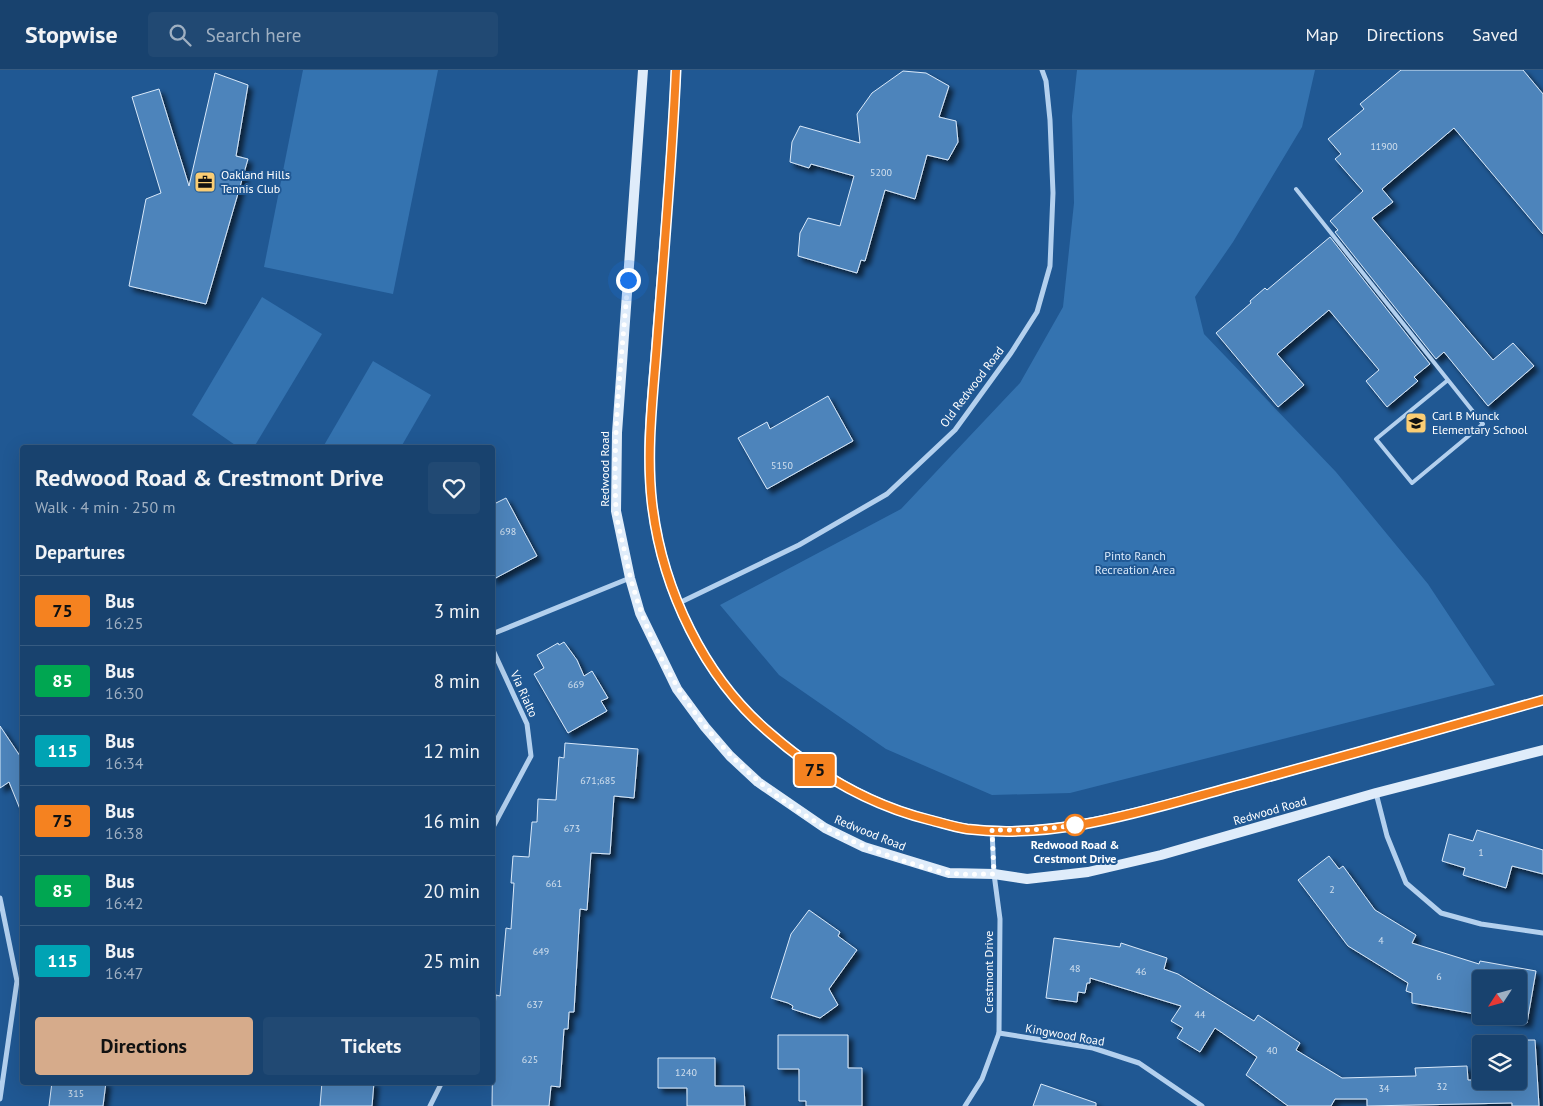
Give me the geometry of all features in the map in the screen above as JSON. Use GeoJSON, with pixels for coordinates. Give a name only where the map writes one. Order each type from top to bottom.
{"type":"FeatureCollection","features":[{"type":"Feature","properties":{"kind":"main road","name":"Redwood Road"},"geometry":{"type":"LineString","coordinates":[[643,70],[617,432],[616,511],[630,578],[640,613],[677,689],[705,727],[730,756],[758,782],[825,828],[864,847],[949,873],[994,874],[1027,879],[1088,872],[1161,855],[1376,793],[1543,750]]}},
{"type":"Feature","properties":{"kind":"main road"},"geometry":{"type":"LineString","coordinates":[[676,70],[650,439],[652,502],[664,564],[678,603],[710,664],[734,698],[760,726],[814,769],[876,802],[909,815],[965,829],[1054,828],[1129,814],[1543,700]]}},
{"type":"Feature","properties":{"kind":"street","name":"Old Redwood Road"},"geometry":{"type":"LineString","coordinates":[[678,603],[799,546],[887,494],[955,430],[1011,353],[1037,312],[1050,266],[1052,175],[1050,120],[1042,70]]}},
{"type":"Feature","properties":{"kind":"street"},"geometry":{"type":"LineString","coordinates":[[495,633],[630,578]]}},
{"type":"Feature","properties":{"kind":"street","name":"Via Rialto"},"geometry":{"type":"LineString","coordinates":[[495,655],[526,724],[531,756],[495,823]]}},
{"type":"Feature","properties":{"kind":"street"},"geometry":{"type":"LineString","coordinates":[[1376,793],[1387,836],[1406,883],[1441,913],[1481,924],[1543,933]]}},
{"type":"Feature","properties":{"kind":"street","name":"Crestmont Drive"},"geometry":{"type":"LineString","coordinates":[[965,1106],[982,1079],[999,1033],[1000,919],[994,874],[992,830]]}},
{"type":"Feature","properties":{"kind":"street"},"geometry":{"type":"LineString","coordinates":[[0,898],[17,981],[0,1098]]}},
{"type":"Feature","properties":{"kind":"street","name":"Kingwood Road"},"geometry":{"type":"LineString","coordinates":[[999,1033],[1093,1048],[1139,1063],[1202,1106]]}},
{"type":"Feature","properties":{"kind":"street"},"geometry":{"type":"LineString","coordinates":[[430,1106],[440,1085]]}},
{"type":"Feature","properties":{"kind":"lane"},"geometry":{"type":"LineString","coordinates":[[1296,189],[1448,380],[1483,424],[1412,483],[1376,439],[1448,380]]}},
{"type":"Feature","properties":{"kind":"green space"},"geometry":{"type":"Polygon","coordinates":[[[303,70],[438,70],[393,294],[264,267],[303,70]]]}},
{"type":"Feature","properties":{"kind":"green space","name":"Pinto Ranch Recreation Area"},"geometry":{"type":"Polygon","coordinates":[[[1077,70],[1315,70],[1302,127],[1233,242],[1195,297],[1204,334],[1336,472],[1428,584],[1495,685],[1070,793],[992,795],[886,749],[779,675],[720,605],[901,509],[1020,383],[1063,307],[1074,203],[1072,116],[1077,70]]]}},
{"type":"Feature","properties":{"kind":"green space"},"geometry":{"type":"Polygon","coordinates":[[[262,297],[322,334],[255,445],[235,445],[192,415],[262,297]]]}},
{"type":"Feature","properties":{"kind":"green space"},"geometry":{"type":"Polygon","coordinates":[[[373,361],[431,395],[402,445],[324,445],[373,361]]]}},
{"type":"Feature","properties":{"kind":"building"},"geometry":{"type":"Polygon","coordinates":[[[1401,70],[1523,70],[1543,94],[1543,234],[1454,128],[1382,189],[1393,202],[1372,218],[1493,360],[1513,343],[1534,366],[1488,406],[1444,352],[1436,359],[1335,232],[1338,230],[1330,221],[1363,191],[1335,159],[1341,154],[1328,139],[1364,109],[1360,104],[1401,70]]]}},
{"type":"Feature","properties":{"kind":"building"},"geometry":{"type":"Polygon","coordinates":[[[903,71],[926,73],[949,86],[939,117],[956,121],[958,142],[948,160],[927,155],[915,199],[885,190],[865,261],[861,260],[857,273],[798,256],[800,233],[808,218],[840,226],[854,176],[811,164],[809,168],[790,162],[792,142],[800,126],[860,143],[857,114],[872,93],[903,71]]]}},
{"type":"Feature","properties":{"kind":"building","name":"Oakland Hills Tennis Club"},"geometry":{"type":"Polygon","coordinates":[[[215,73],[248,85],[236,156],[248,159],[206,304],[129,286],[146,199],[161,193],[132,97],[159,89],[189,186],[215,73]]]}},
{"type":"Feature","properties":{"kind":"building"},"geometry":{"type":"Polygon","coordinates":[[[1330,237],[1430,364],[1414,377],[1418,381],[1387,407],[1366,381],[1379,370],[1329,310],[1277,354],[1304,385],[1278,407],[1216,333],[1251,303],[1250,301],[1265,288],[1267,290],[1330,237]]]}},
{"type":"Feature","properties":{"kind":"building"},"geometry":{"type":"Polygon","coordinates":[[[828,396],[853,441],[767,489],[738,438],[767,422],[770,429],[828,396]]]}},
{"type":"Feature","properties":{"kind":"building"},"geometry":{"type":"Polygon","coordinates":[[[506,498],[537,556],[495,578],[495,504],[506,498]]]}},
{"type":"Feature","properties":{"kind":"building"},"geometry":{"type":"Polygon","coordinates":[[[564,642],[577,660],[584,676],[592,671],[608,698],[601,701],[607,711],[568,733],[534,674],[544,668],[537,655],[558,643],[559,645],[564,642]]]}},
{"type":"Feature","properties":{"kind":"building"},"geometry":{"type":"Polygon","coordinates":[[[0,726],[20,756],[20,809],[9,782],[0,788],[0,726]]]}},
{"type":"Feature","properties":{"kind":"building"},"geometry":{"type":"Polygon","coordinates":[[[565,743],[638,749],[634,798],[614,796],[610,854],[591,853],[587,910],[580,909],[574,1012],[569,1012],[568,1029],[564,1029],[560,1087],[551,1086],[549,1106],[492,1106],[492,1085],[495,1085],[496,995],[500,996],[506,928],[511,929],[514,883],[511,883],[513,856],[529,857],[532,822],[537,822],[538,799],[556,800],[559,757],[564,758],[565,743]]]}},
{"type":"Feature","properties":{"kind":"building"},"geometry":{"type":"Polygon","coordinates":[[[1477,830],[1543,850],[1543,874],[1512,866],[1506,888],[1463,875],[1465,868],[1442,861],[1449,834],[1473,841],[1477,830]]]}},
{"type":"Feature","properties":{"kind":"building"},"geometry":{"type":"Polygon","coordinates":[[[1329,856],[1339,869],[1343,866],[1375,910],[1416,935],[1412,943],[1479,964],[1480,961],[1536,971],[1528,1017],[1528,970],[1472,970],[1472,1013],[1412,1003],[1412,993],[1406,991],[1408,983],[1348,946],[1298,880],[1329,856]]]}},
{"type":"Feature","properties":{"kind":"building"},"geometry":{"type":"Polygon","coordinates":[[[809,910],[840,932],[838,936],[857,950],[829,989],[838,1005],[820,1018],[792,1009],[793,1006],[788,1003],[771,998],[791,934],[809,910]]]}},
{"type":"Feature","properties":{"kind":"building"},"geometry":{"type":"Polygon","coordinates":[[[1054,938],[1120,947],[1121,943],[1167,958],[1164,969],[1178,974],[1254,1021],[1258,1015],[1300,1043],[1296,1050],[1342,1078],[1416,1076],[1415,1068],[1467,1066],[1468,1080],[1472,1080],[1472,1090],[1527,1090],[1527,1040],[1535,1040],[1539,1106],[1512,1106],[1512,1103],[1367,1106],[1367,1099],[1335,1099],[1331,1106],[1288,1106],[1246,1075],[1257,1057],[1215,1028],[1200,1052],[1177,1038],[1183,1028],[1171,1021],[1181,1006],[1090,978],[1090,983],[1087,983],[1085,993],[1078,992],[1077,1002],[1046,998],[1054,938]]]}},
{"type":"Feature","properties":{"kind":"building"},"geometry":{"type":"Polygon","coordinates":[[[778,1035],[848,1035],[848,1068],[862,1068],[862,1106],[806,1106],[806,1101],[799,1101],[799,1069],[778,1069],[778,1035]]]}},
{"type":"Feature","properties":{"kind":"building"},"geometry":{"type":"Polygon","coordinates":[[[658,1058],[715,1058],[715,1086],[744,1086],[745,1106],[687,1106],[687,1088],[658,1088],[658,1058]]]}},
{"type":"Feature","properties":{"kind":"building"},"geometry":{"type":"Polygon","coordinates":[[[1041,1084],[1096,1103],[1096,1106],[1033,1106],[1041,1084]]]}},
{"type":"Feature","properties":{"kind":"building"},"geometry":{"type":"Polygon","coordinates":[[[52,1085],[106,1085],[103,1106],[49,1106],[52,1085]]]}},
{"type":"Feature","properties":{"kind":"building"},"geometry":{"type":"Polygon","coordinates":[[[322,1085],[374,1085],[372,1106],[320,1106],[322,1085]]]}},
{"type":"Feature","properties":{"kind":"bus line","name":"75"},"geometry":{"type":"LineString","coordinates":[[676,70],[650,439],[652,502],[664,564],[678,603],[691,630],[710,664],[734,698],[760,726],[814,769],[876,802],[909,815],[965,829],[1032,830],[1054,828],[1080,825],[1129,814],[1543,700]]}},
{"type":"Feature","properties":{"kind":"place","name":"Oakland Hills Tennis Club"},"geometry":{"type":"Point","coordinates":[205,182]}},
{"type":"Feature","properties":{"kind":"place","name":"Carl B Munck Elementary School"},"geometry":{"type":"Point","coordinates":[1416,423]}},
{"type":"Feature","properties":{"kind":"place","name":"Redwood Road & Crestmont Drive"},"geometry":{"type":"Point","coordinates":[1075,825]}},
{"type":"Feature","properties":{"kind":"route"},"geometry":{"type":"LineString","coordinates":[[628,280],[617,432],[616,511],[630,578],[640,613],[677,689],[705,727],[730,756],[758,782],[825,828],[864,847],[900,860],[949,873],[994,874],[992,830],[1032,830],[1080,825],[1075,825]]}}]}
